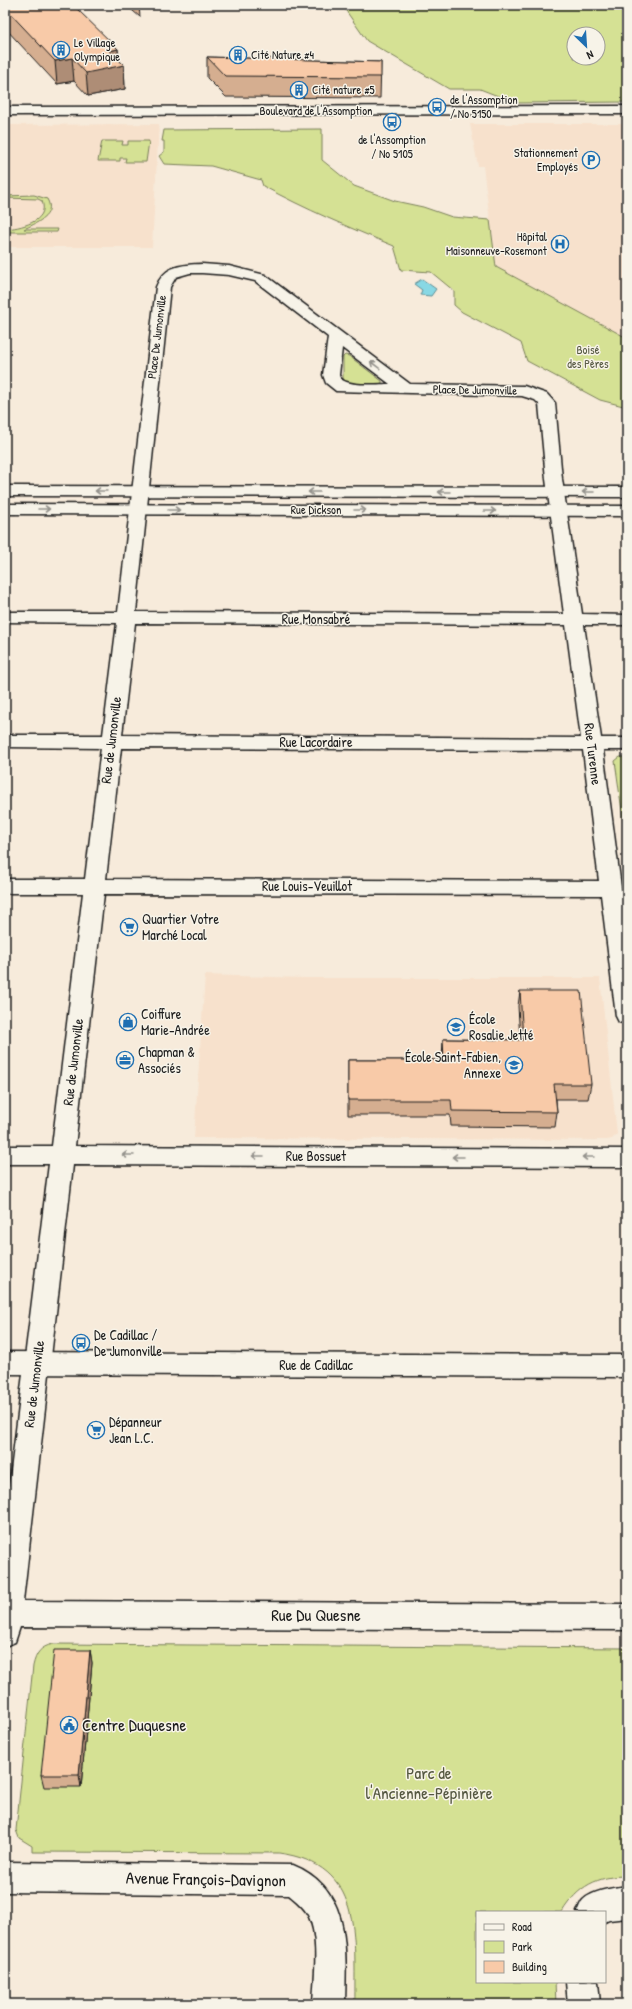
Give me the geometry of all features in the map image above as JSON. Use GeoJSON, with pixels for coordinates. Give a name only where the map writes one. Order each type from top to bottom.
{"type":"FeatureCollection","features":[{"type":"Feature","properties":{"kind":"street","name":"Boulevard de l'Assomption"},"geometry":{"type":"LineString","coordinates":[[5,112],[627,110]]}},
{"type":"Feature","properties":{"kind":"street","name":"Boulevard de l'Assomption"},"geometry":{"type":"LineString","coordinates":[[5,121],[627,119]]}},
{"type":"Feature","properties":{"kind":"street","name":"Place De Jumonville"},"geometry":{"type":"LineString","coordinates":[[140,491],[163,287],[170,275],[188,270],[210,270],[247,273],[260,278],[406,389]]}},
{"type":"Feature","properties":{"kind":"street","name":"Place De Jumonville"},"geometry":{"type":"LineString","coordinates":[[336,336],[331,375],[332,380],[336,385],[350,389],[524,391],[541,397],[547,403],[556,492]]}},
{"type":"Feature","properties":{"kind":"street","name":"Rue Dickson"},"geometry":{"type":"LineString","coordinates":[[5,491],[627,492]]}},
{"type":"Feature","properties":{"kind":"street","name":"Rue de Jumonville"},"geometry":{"type":"LineString","coordinates":[[6,1620],[112,742],[140,491]]}},
{"type":"Feature","properties":{"kind":"street","name":"Rue Turenne"},"geometry":{"type":"LineString","coordinates":[[556,492],[592,744],[627,1016]]}},
{"type":"Feature","properties":{"kind":"street","name":"Rue Dickson"},"geometry":{"type":"LineString","coordinates":[[5,509],[627,511]]}},
{"type":"Feature","properties":{"kind":"street","name":"Rue Monsabré"},"geometry":{"type":"LineString","coordinates":[[5,617],[627,620]]}},
{"type":"Feature","properties":{"kind":"street","name":"Rue Lacordaire"},"geometry":{"type":"LineString","coordinates":[[5,741],[627,744]]}},
{"type":"Feature","properties":{"kind":"street","name":"Rue Louis-Veuillot"},"geometry":{"type":"LineString","coordinates":[[5,886],[610,888]]}},
{"type":"Feature","properties":{"kind":"street","name":"Rue Bossuet"},"geometry":{"type":"LineString","coordinates":[[5,1154],[627,1158]]}},
{"type":"Feature","properties":{"kind":"street","name":"Rue de Cadillac"},"geometry":{"type":"LineString","coordinates":[[5,1363],[627,1366]]}},
{"type":"Feature","properties":{"kind":"street","name":"Rue Du Quesne"},"geometry":{"type":"LineString","coordinates":[[6,1620],[627,1617]]}},
{"type":"Feature","properties":{"kind":"street","name":"Avenue François-Davignon"},"geometry":{"type":"LineString","coordinates":[[5,1877],[293,1880],[304,1886],[313,1894],[320,1903],[327,1923],[329,1943],[329,2004]]}},
{"type":"Feature","properties":{"kind":"street"},"geometry":{"type":"LineString","coordinates":[[594,1911],[598,1908],[615,1903],[627,1902]]}},
{"type":"Feature","properties":{"kind":"street"},"geometry":{"type":"LineString","coordinates":[[582,1983],[584,2004]]}},
{"type":"Feature","properties":{"kind":"shaded area"},"geometry":{"type":"Polygon","coordinates":[[[159,124],[152,247],[5,247],[5,125],[159,124]]]}},
{"type":"Feature","properties":{"kind":"shaded area","name":"Hôpital Maisonneuve-Rosemont"},"geometry":{"type":"Polygon","coordinates":[[[470,124],[627,124],[627,340],[496,267],[483,166],[478,166],[470,124]]]}},
{"type":"Feature","properties":{"kind":"shaded area","name":"École Rosalie Jetté"},"geometry":{"type":"Polygon","coordinates":[[[205,975],[305,978],[600,978],[617,1134],[612,1139],[607,1140],[194,1138],[205,975]]]}},
{"type":"Feature","properties":{"kind":"green space"},"geometry":{"type":"Polygon","coordinates":[[[342,5],[627,5],[627,102],[516,103],[480,89],[449,89],[367,41],[342,5]]]}},
{"type":"Feature","properties":{"kind":"green space","name":"Boisé des Pères"},"geometry":{"type":"Polygon","coordinates":[[[322,129],[322,160],[354,186],[395,201],[423,207],[452,217],[490,220],[496,267],[627,338],[627,407],[600,400],[527,361],[521,343],[462,312],[454,305],[454,291],[431,272],[401,270],[394,246],[295,203],[263,186],[261,180],[211,166],[164,164],[159,156],[164,152],[164,141],[162,141],[164,130],[322,129]]]}},
{"type":"Feature","properties":{"kind":"green space"},"geometry":{"type":"Polygon","coordinates":[[[102,141],[123,141],[122,145],[128,145],[128,141],[149,141],[146,162],[125,162],[126,158],[120,158],[120,161],[98,161],[102,141]]]}},
{"type":"Feature","properties":{"kind":"green space"},"geometry":{"type":"Polygon","coordinates":[[[34,195],[47,199],[49,210],[47,215],[38,222],[24,229],[58,229],[57,232],[5,232],[5,229],[25,225],[38,219],[42,214],[43,208],[42,201],[38,199],[5,198],[5,196],[34,195]]]}},
{"type":"Feature","properties":{"kind":"green space"},"geometry":{"type":"Polygon","coordinates":[[[345,355],[349,356],[382,381],[382,383],[362,385],[343,380],[343,357],[345,355]]]}},
{"type":"Feature","properties":{"kind":"green space"},"geometry":{"type":"Polygon","coordinates":[[[620,757],[627,757],[627,847],[615,761],[620,757]]]}},
{"type":"Feature","properties":{"kind":"green space","name":"Parc de l'Ancienne-Pépinière"},"geometry":{"type":"Polygon","coordinates":[[[53,1644],[627,1648],[627,1876],[606,1878],[589,1884],[575,1895],[563,1911],[476,1911],[476,1983],[555,1983],[556,2004],[355,2004],[355,1954],[349,1908],[341,1888],[327,1872],[307,1860],[279,1853],[32,1852],[32,1846],[19,1838],[16,1830],[33,1666],[39,1651],[53,1644]]]}},
{"type":"Feature","properties":{"kind":"water"},"geometry":{"type":"Polygon","coordinates":[[[422,279],[436,289],[431,296],[420,295],[422,290],[414,284],[422,279]]]}},
{"type":"Feature","properties":{"kind":"building"},"geometry":{"type":"Polygon","coordinates":[[[5,5],[73,5],[118,49],[109,51],[124,65],[86,73],[72,58],[55,61],[5,8],[5,5]]]}},
{"type":"Feature","properties":{"kind":"building"},"geometry":{"type":"Polygon","coordinates":[[[207,57],[381,62],[381,77],[225,76],[207,57]]]}},
{"type":"Feature","properties":{"kind":"building","name":"École Saint-Fabien, Annexe"},"geometry":{"type":"Polygon","coordinates":[[[520,991],[581,991],[591,1084],[554,1084],[557,1112],[452,1111],[451,1100],[348,1100],[348,1060],[444,1060],[443,1039],[523,1040],[520,991]]]}},
{"type":"Feature","properties":{"kind":"building","name":"Centre Duquesne"},"geometry":{"type":"Polygon","coordinates":[[[54,1650],[90,1650],[79,1775],[41,1775],[54,1650]]]}},
{"type":"Feature","properties":{"kind":"place","name":"Le Village Olympique"},"geometry":{"type":"Point","coordinates":[61,50]}},
{"type":"Feature","properties":{"kind":"place","name":"Cité Nature #4"},"geometry":{"type":"Point","coordinates":[238,55]}},
{"type":"Feature","properties":{"kind":"place","name":"Cité nature #5"},"geometry":{"type":"Point","coordinates":[299,90]}},
{"type":"Feature","properties":{"kind":"place","name":"de l'Assomption / No 5150"},"geometry":{"type":"Point","coordinates":[437,107]}},
{"type":"Feature","properties":{"kind":"place","name":"de l'Assomption / No 5105"},"geometry":{"type":"Point","coordinates":[392,122]}},
{"type":"Feature","properties":{"kind":"place","name":"Stationnement Employés"},"geometry":{"type":"Point","coordinates":[591,160]}},
{"type":"Feature","properties":{"kind":"place","name":"Hôpital Maisonneuve-Rosemont"},"geometry":{"type":"Point","coordinates":[560,244]}},
{"type":"Feature","properties":{"kind":"place","name":"Quartier Votre Marché Local"},"geometry":{"type":"Point","coordinates":[129,927]}},
{"type":"Feature","properties":{"kind":"place","name":"Coiffure Marie-Andrée"},"geometry":{"type":"Point","coordinates":[128,1022]}},
{"type":"Feature","properties":{"kind":"place","name":"École Rosalie Jetté"},"geometry":{"type":"Point","coordinates":[456,1027]}},
{"type":"Feature","properties":{"kind":"place","name":"Chapman & Associés"},"geometry":{"type":"Point","coordinates":[125,1060]}},
{"type":"Feature","properties":{"kind":"place","name":"École Saint-Fabien, Annexe"},"geometry":{"type":"Point","coordinates":[514,1065]}},
{"type":"Feature","properties":{"kind":"place","name":"De Cadillac / De Jumonville"},"geometry":{"type":"Point","coordinates":[81,1343]}},
{"type":"Feature","properties":{"kind":"place","name":"Dépanneur Jean L.C."},"geometry":{"type":"Point","coordinates":[96,1430]}},
{"type":"Feature","properties":{"kind":"place","name":"Centre Duquesne"},"geometry":{"type":"Point","coordinates":[69,1725]}}]}
